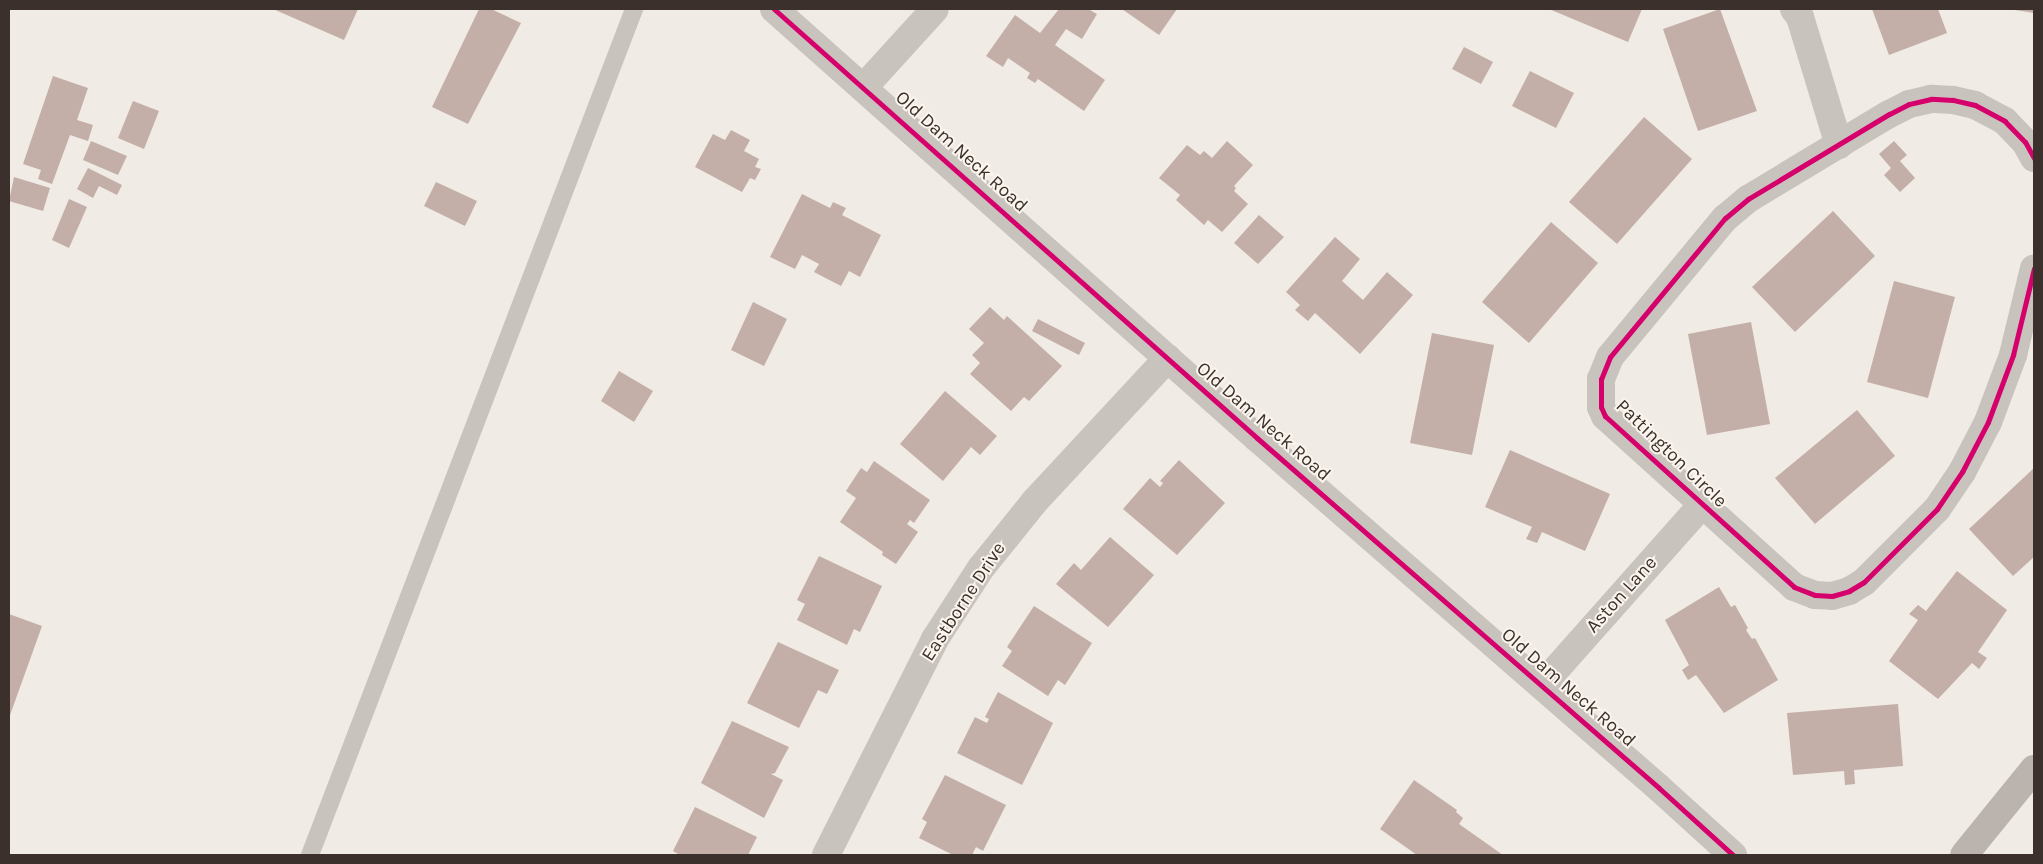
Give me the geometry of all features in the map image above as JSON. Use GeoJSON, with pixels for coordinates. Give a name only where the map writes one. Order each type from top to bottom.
{"type":"FeatureCollection","features":[{"type":"Feature","properties":{"kind":"main road"},"geometry":{"type":"LineString","coordinates":[[1964,855],[2034,769]]}},
{"type":"Feature","properties":{"kind":"street","name":"Old Dam Neck Road"},"geometry":{"type":"LineString","coordinates":[[774,9],[1733,855]]}},
{"type":"Feature","properties":{"kind":"street"},"geometry":{"type":"LineString","coordinates":[[864,87],[935,9]]}},
{"type":"Feature","properties":{"kind":"street"},"geometry":{"type":"LineString","coordinates":[[1794,9],[1800,17],[1839,145]]}},
{"type":"Feature","properties":{"kind":"street","name":"Pattington Circle"},"geometry":{"type":"LineString","coordinates":[[2034,158],[2025,142],[2005,121],[1975,105],[1953,100],[1931,99],[1909,104],[1889,114],[1748,200],[1725,218],[1610,356],[1601,380],[1601,407],[1605,416],[1794,587],[1814,595],[1832,596],[1849,591],[1864,582],[1937,509],[1962,472],[1988,422],[2013,355],[2034,269]]}},
{"type":"Feature","properties":{"kind":"street","name":"Eastborne Drive"},"geometry":{"type":"LineString","coordinates":[[826,855],[935,639],[981,568],[1035,501],[1168,358]]}},
{"type":"Feature","properties":{"kind":"street","name":"Aston Lane"},"geometry":{"type":"LineString","coordinates":[[1542,685],[1702,505]]}},
{"type":"Feature","properties":{"kind":"lane"},"geometry":{"type":"LineString","coordinates":[[310,855],[634,9]]}},
{"type":"Feature","properties":{"kind":"building"},"geometry":{"type":"Polygon","coordinates":[[[273,9],[358,9],[344,40],[273,9]]]}},
{"type":"Feature","properties":{"kind":"building"},"geometry":{"type":"Polygon","coordinates":[[[479,9],[491,9],[521,23],[468,124],[432,107],[479,9]]]}},
{"type":"Feature","properties":{"kind":"building"},"geometry":{"type":"Polygon","coordinates":[[[1059,9],[1088,9],[1097,14],[1082,39],[1066,29],[1055,45],[1105,80],[1084,111],[1038,79],[1035,83],[1027,78],[1030,73],[1008,58],[1003,67],[986,56],[1015,15],[1040,33],[1059,9]]]}},
{"type":"Feature","properties":{"kind":"building"},"geometry":{"type":"Polygon","coordinates":[[[1122,9],[1177,9],[1159,35],[1122,9]]]}},
{"type":"Feature","properties":{"kind":"building"},"geometry":{"type":"Polygon","coordinates":[[[1549,9],[1642,9],[1628,42],[1549,9]]]}},
{"type":"Feature","properties":{"kind":"building"},"geometry":{"type":"Polygon","coordinates":[[[1720,9],[1757,111],[1698,131],[1663,29],[1720,9]]]}},
{"type":"Feature","properties":{"kind":"building"},"geometry":{"type":"Polygon","coordinates":[[[1872,9],[1938,9],[1947,33],[1889,55],[1872,9]]]}},
{"type":"Feature","properties":{"kind":"building"},"geometry":{"type":"Polygon","coordinates":[[[2034,9],[2034,13],[2015,10],[2034,9]]]}},
{"type":"Feature","properties":{"kind":"building"},"geometry":{"type":"Polygon","coordinates":[[[1464,47],[1493,62],[1481,84],[1452,69],[1464,47]]]}},
{"type":"Feature","properties":{"kind":"building"},"geometry":{"type":"Polygon","coordinates":[[[1530,71],[1574,93],[1556,128],[1512,106],[1530,71]]]}},
{"type":"Feature","properties":{"kind":"building"},"geometry":{"type":"Polygon","coordinates":[[[53,76],[88,88],[77,120],[93,125],[88,141],[70,135],[52,184],[38,179],[41,170],[23,164],[53,76]]]}},
{"type":"Feature","properties":{"kind":"building"},"geometry":{"type":"Polygon","coordinates":[[[133,101],[159,111],[144,149],[118,138],[133,101]]]}},
{"type":"Feature","properties":{"kind":"building"},"geometry":{"type":"Polygon","coordinates":[[[1644,117],[1692,159],[1617,244],[1569,202],[1644,117]]]}},
{"type":"Feature","properties":{"kind":"building"},"geometry":{"type":"Polygon","coordinates":[[[731,130],[750,140],[744,151],[759,159],[755,167],[761,169],[755,180],[750,178],[742,192],[695,167],[713,134],[725,140],[731,130]]]}},
{"type":"Feature","properties":{"kind":"building"},"geometry":{"type":"Polygon","coordinates":[[[91,141],[127,156],[118,175],[83,160],[91,141]]]}},
{"type":"Feature","properties":{"kind":"building"},"geometry":{"type":"Polygon","coordinates":[[[1227,141],[1253,165],[1234,186],[1236,188],[1234,191],[1248,204],[1222,232],[1208,220],[1204,225],[1176,200],[1180,195],[1159,178],[1187,145],[1200,155],[1204,151],[1212,158],[1227,141]]]}},
{"type":"Feature","properties":{"kind":"building"},"geometry":{"type":"Polygon","coordinates":[[[1894,141],[1907,155],[1900,161],[1915,178],[1900,192],[1884,175],[1891,168],[1879,154],[1894,141]]]}},
{"type":"Feature","properties":{"kind":"building"},"geometry":{"type":"Polygon","coordinates":[[[88,168],[122,185],[117,195],[99,186],[93,198],[77,189],[88,168]]]}},
{"type":"Feature","properties":{"kind":"building"},"geometry":{"type":"Polygon","coordinates":[[[14,177],[50,188],[43,211],[9,201],[14,177]]]}},
{"type":"Feature","properties":{"kind":"building"},"geometry":{"type":"Polygon","coordinates":[[[436,182],[477,201],[465,226],[424,206],[436,182]]]}},
{"type":"Feature","properties":{"kind":"building"},"geometry":{"type":"Polygon","coordinates":[[[802,194],[830,208],[833,202],[846,208],[842,215],[881,235],[860,277],[849,271],[841,286],[814,272],[819,264],[802,255],[795,269],[770,257],[802,194]]]}},
{"type":"Feature","properties":{"kind":"building"},"geometry":{"type":"Polygon","coordinates":[[[69,199],[87,207],[69,248],[52,240],[69,199]]]}},
{"type":"Feature","properties":{"kind":"building"},"geometry":{"type":"Polygon","coordinates":[[[1833,211],[1875,256],[1795,332],[1752,287],[1833,211]]]}},
{"type":"Feature","properties":{"kind":"building"},"geometry":{"type":"Polygon","coordinates":[[[1259,215],[1284,237],[1258,264],[1234,243],[1259,215]]]}},
{"type":"Feature","properties":{"kind":"building"},"geometry":{"type":"Polygon","coordinates":[[[1551,222],[1598,263],[1529,343],[1482,302],[1551,222]]]}},
{"type":"Feature","properties":{"kind":"building"},"geometry":{"type":"Polygon","coordinates":[[[1335,237],[1360,259],[1342,281],[1363,300],[1387,272],[1413,295],[1360,354],[1315,313],[1308,321],[1295,310],[1300,305],[1286,292],[1335,237]]]}},
{"type":"Feature","properties":{"kind":"building"},"geometry":{"type":"Polygon","coordinates":[[[1894,281],[1955,297],[1928,398],[1867,382],[1894,281]]]}},
{"type":"Feature","properties":{"kind":"building"},"geometry":{"type":"Polygon","coordinates":[[[753,302],[787,319],[764,366],[731,350],[753,302]]]}},
{"type":"Feature","properties":{"kind":"building"},"geometry":{"type":"Polygon","coordinates":[[[990,307],[1004,320],[1007,316],[1062,366],[1029,401],[1024,397],[1011,411],[970,374],[980,363],[972,355],[984,343],[969,329],[990,307]]]}},
{"type":"Feature","properties":{"kind":"building"},"geometry":{"type":"Polygon","coordinates":[[[1038,319],[1085,343],[1079,355],[1032,331],[1038,319]]]}},
{"type":"Feature","properties":{"kind":"building"},"geometry":{"type":"Polygon","coordinates":[[[1751,322],[1770,424],[1707,435],[1688,334],[1751,322]]]}},
{"type":"Feature","properties":{"kind":"building"},"geometry":{"type":"Polygon","coordinates":[[[1432,333],[1494,345],[1472,455],[1410,443],[1432,333]]]}},
{"type":"Feature","properties":{"kind":"building"},"geometry":{"type":"Polygon","coordinates":[[[619,371],[653,391],[634,422],[601,401],[619,371]]]}},
{"type":"Feature","properties":{"kind":"building"},"geometry":{"type":"Polygon","coordinates":[[[945,391],[997,436],[980,455],[971,447],[943,481],[900,444],[945,391]]]}},
{"type":"Feature","properties":{"kind":"building"},"geometry":{"type":"Polygon","coordinates":[[[1857,410],[1895,456],[1815,524],[1775,478],[1857,410]]]}},
{"type":"Feature","properties":{"kind":"building"},"geometry":{"type":"Polygon","coordinates":[[[1510,450],[1610,494],[1585,551],[1542,532],[1537,543],[1526,539],[1532,527],[1485,507],[1510,450]]]}},
{"type":"Feature","properties":{"kind":"building"},"geometry":{"type":"Polygon","coordinates":[[[1179,460],[1225,503],[1177,555],[1123,509],[1150,478],[1160,487],[1163,483],[1160,481],[1179,460]]]}},
{"type":"Feature","properties":{"kind":"building"},"geometry":{"type":"Polygon","coordinates":[[[874,461],[930,500],[914,523],[910,520],[907,524],[918,532],[896,564],[882,555],[883,552],[840,522],[856,498],[846,491],[861,468],[867,472],[874,461]]]}},
{"type":"Feature","properties":{"kind":"building"},"geometry":{"type":"Polygon","coordinates":[[[2034,468],[2034,557],[2013,576],[1969,529],[2034,468]]]}},
{"type":"Feature","properties":{"kind":"building"},"geometry":{"type":"Polygon","coordinates":[[[1110,537],[1154,575],[1108,627],[1056,584],[1074,563],[1081,570],[1110,537]]]}},
{"type":"Feature","properties":{"kind":"building"},"geometry":{"type":"Polygon","coordinates":[[[819,556],[882,586],[860,632],[854,629],[847,645],[797,620],[805,604],[797,600],[819,556]]]}},
{"type":"Feature","properties":{"kind":"building"},"geometry":{"type":"Polygon","coordinates":[[[1957,571],[2007,610],[1978,652],[1987,658],[1979,669],[1972,663],[1938,699],[1889,661],[1918,620],[1909,614],[1918,605],[1926,611],[1957,571]]]}},
{"type":"Feature","properties":{"kind":"building"},"geometry":{"type":"Polygon","coordinates":[[[1719,587],[1731,607],[1735,605],[1748,628],[1746,630],[1752,639],[1755,638],[1778,680],[1724,713],[1696,675],[1688,680],[1682,670],[1689,665],[1665,620],[1719,587]]]}},
{"type":"Feature","properties":{"kind":"building"},"geometry":{"type":"Polygon","coordinates":[[[1034,606],[1092,643],[1065,685],[1058,680],[1048,696],[1002,666],[1012,651],[1007,647],[1034,606]]]}},
{"type":"Feature","properties":{"kind":"building"},"geometry":{"type":"Polygon","coordinates":[[[9,614],[42,626],[9,718],[9,614]]]}},
{"type":"Feature","properties":{"kind":"building"},"geometry":{"type":"Polygon","coordinates":[[[778,642],[839,670],[827,694],[818,690],[799,728],[747,703],[778,642]]]}},
{"type":"Feature","properties":{"kind":"building"},"geometry":{"type":"Polygon","coordinates":[[[998,692],[1053,723],[1022,785],[957,753],[975,717],[987,723],[989,719],[985,717],[998,692]]]}},
{"type":"Feature","properties":{"kind":"building"},"geometry":{"type":"Polygon","coordinates":[[[1898,704],[1903,766],[1854,770],[1855,784],[1845,785],[1844,771],[1793,775],[1787,713],[1898,704]]]}},
{"type":"Feature","properties":{"kind":"building"},"geometry":{"type":"Polygon","coordinates":[[[732,721],[789,747],[775,773],[771,774],[783,780],[764,818],[701,783],[732,721]]]}},
{"type":"Feature","properties":{"kind":"building"},"geometry":{"type":"Polygon","coordinates":[[[945,775],[1006,805],[983,851],[976,847],[972,855],[953,855],[919,838],[927,822],[922,819],[945,775]]]}},
{"type":"Feature","properties":{"kind":"building"},"geometry":{"type":"Polygon","coordinates":[[[1414,780],[1457,810],[1456,812],[1463,818],[1459,824],[1503,855],[1417,855],[1380,829],[1414,780]]]}},
{"type":"Feature","properties":{"kind":"building"},"geometry":{"type":"Polygon","coordinates":[[[695,807],[757,837],[748,855],[680,855],[673,851],[695,807]]]}},
{"type":"Feature","properties":{"kind":"cycle path"},"geometry":{"type":"LineString","coordinates":[[774,9],[1257,438],[1659,788],[1733,855]]}},
{"type":"Feature","properties":{"kind":"cycle path"},"geometry":{"type":"LineString","coordinates":[[2034,158],[2025,142],[2005,121],[1975,105],[1953,100],[1931,99],[1909,104],[1889,114],[1748,199],[1725,218],[1610,357],[1601,379],[1601,407],[1605,416],[1794,587],[1815,595],[1832,596],[1849,591],[1864,582],[1937,509],[1962,472],[1988,422],[2013,355],[2034,268]]}}]}
